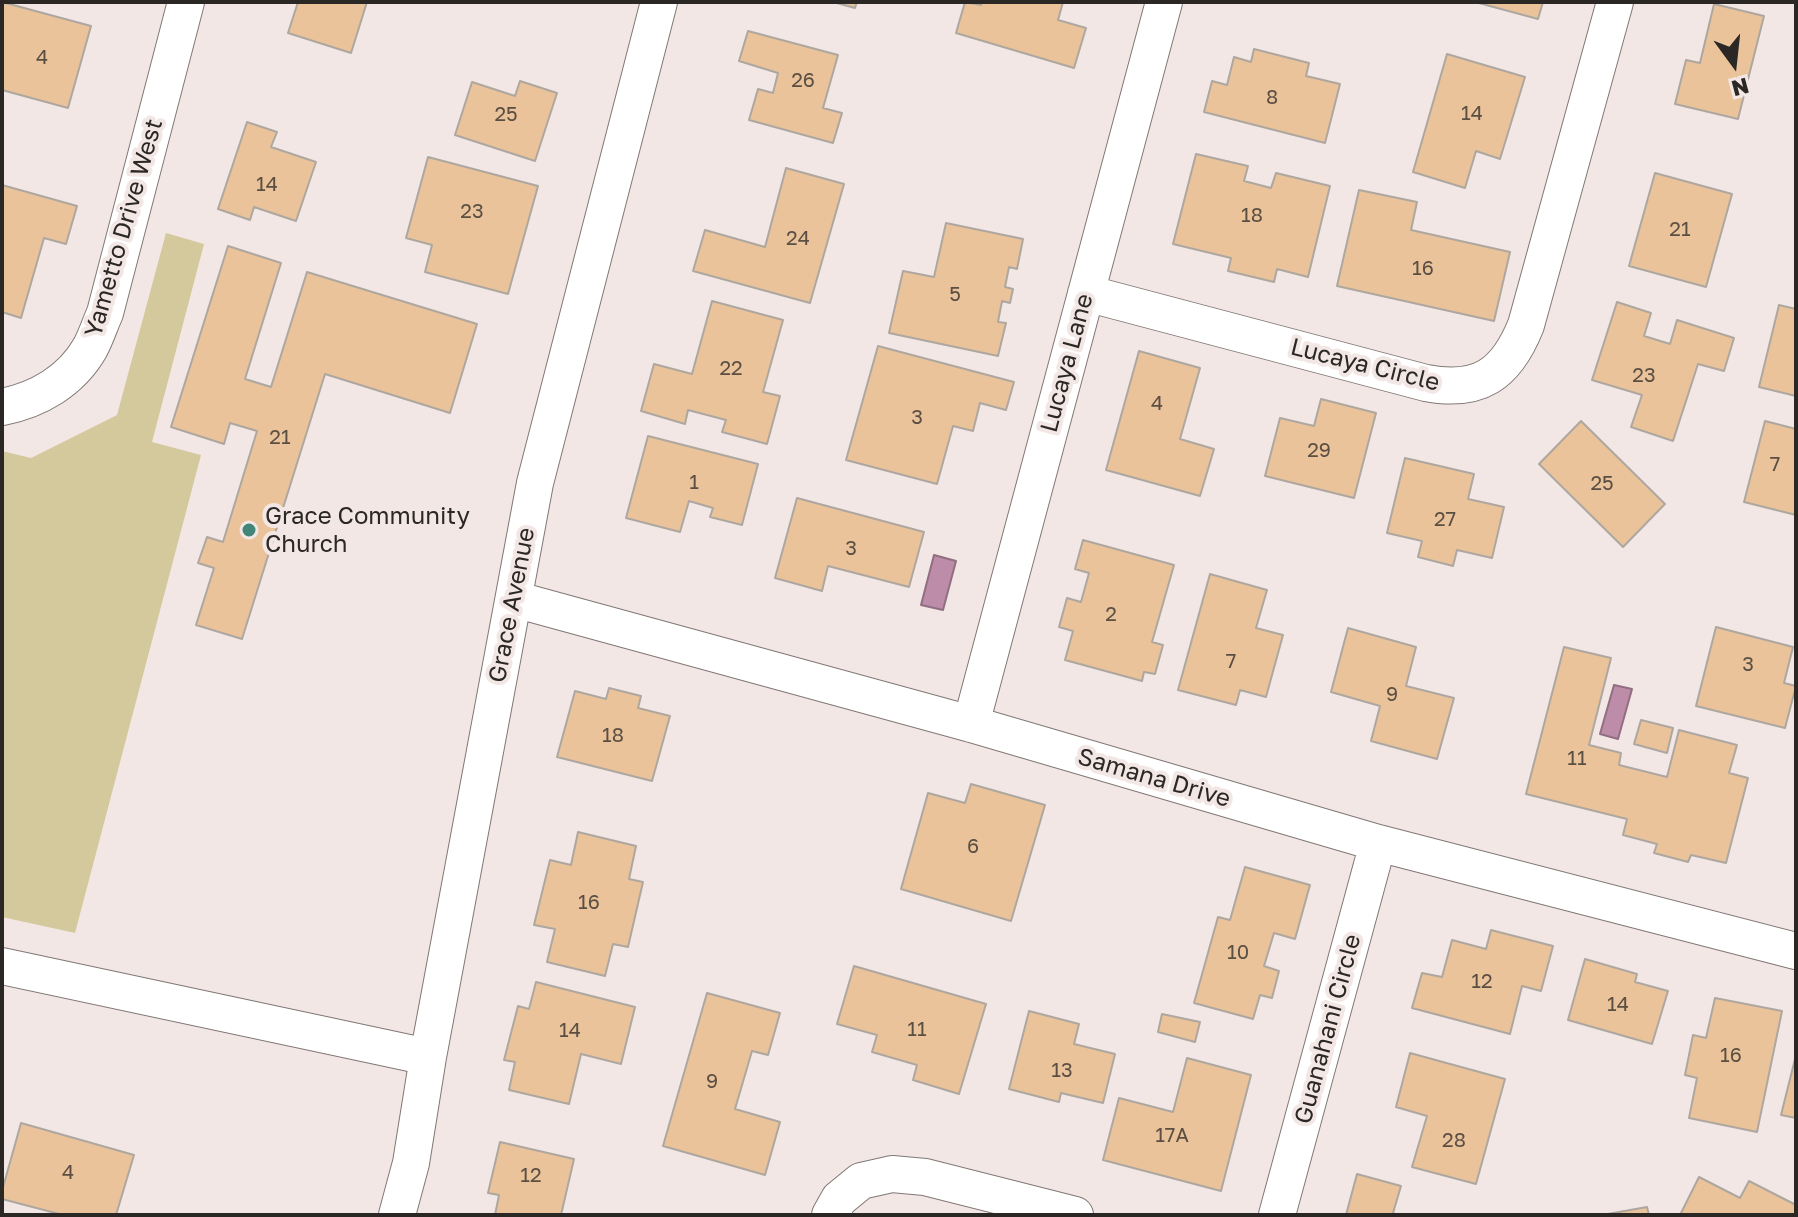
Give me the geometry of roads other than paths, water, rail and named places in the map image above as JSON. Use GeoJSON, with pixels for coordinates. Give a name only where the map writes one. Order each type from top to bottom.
{"type":"FeatureCollection","features":[{"type":"Feature","properties":{"kind":"street","name":"Yametto Drive West"},"geometry":{"type":"LineString","coordinates":[[2,407],[24,402],[49,390],[73,370],[90,348],[105,313],[186,2]]}},
{"type":"Feature","properties":{"kind":"street","name":"Grace Avenue"},"geometry":{"type":"LineString","coordinates":[[397,1215],[411,1163],[535,483],[659,2]]}},
{"type":"Feature","properties":{"kind":"street","name":"Lucaya Lane"},"geometry":{"type":"LineString","coordinates":[[971,724],[1164,2]]}},
{"type":"Feature","properties":{"kind":"street","name":"Lucaya Circle"},"geometry":{"type":"LineString","coordinates":[[1086,293],[1426,383],[1460,386],[1483,380],[1503,367],[1520,341],[1526,325],[1615,2]]}},
{"type":"Feature","properties":{"kind":"street","name":"Samana Drive"},"geometry":{"type":"LineString","coordinates":[[514,599],[971,724],[1378,843],[1796,951]]}},
{"type":"Feature","properties":{"kind":"street","name":"Guanahani Circle"},"geometry":{"type":"LineString","coordinates":[[1277,1215],[1378,843]]}},
{"type":"Feature","properties":{"kind":"street"},"geometry":{"type":"LineString","coordinates":[[2,966],[428,1057]]}},
{"type":"Feature","properties":{"kind":"street"},"geometry":{"type":"LineString","coordinates":[[830,1215],[839,1199],[861,1181],[892,1174],[925,1177],[1075,1215]]}},
{"type":"Feature","properties":{"kind":"place","name":"Grace Community Church"},"geometry":{"type":"Point","coordinates":[249,530]}}]}
